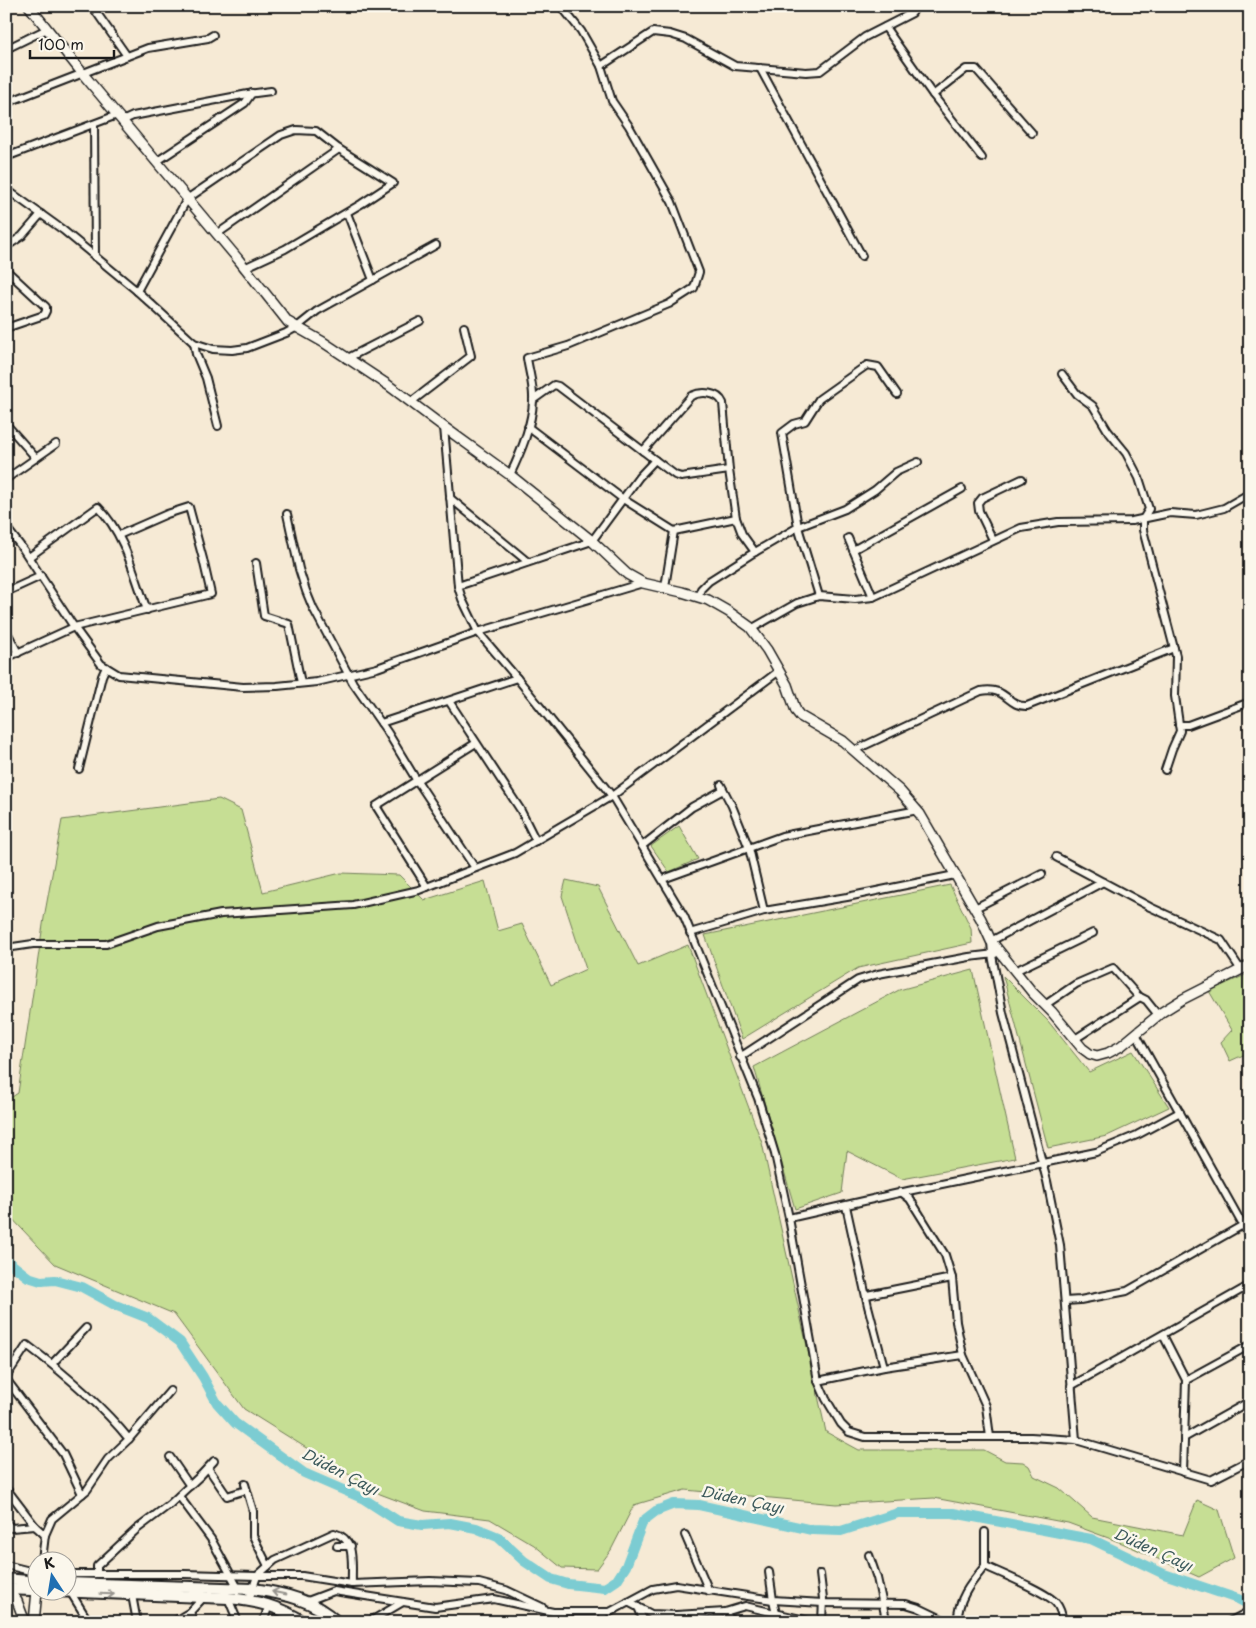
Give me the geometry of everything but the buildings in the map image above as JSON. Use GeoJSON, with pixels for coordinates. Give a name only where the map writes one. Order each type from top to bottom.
{"type":"FeatureCollection","features":[{"type":"Feature","properties":{"kind":"main road"},"geometry":{"type":"LineString","coordinates":[[6,1579],[28,1585]]}},
{"type":"Feature","properties":{"kind":"main road"},"geometry":{"type":"LineString","coordinates":[[78,1588],[238,1588],[279,1592],[328,1613],[338,1622]]}},
{"type":"Feature","properties":{"kind":"main road"},"geometry":{"type":"LineString","coordinates":[[7,1590],[28,1589]]}},
{"type":"Feature","properties":{"kind":"main road"},"geometry":{"type":"LineString","coordinates":[[78,1589],[132,1595],[250,1600],[269,1604],[304,1622]]}},
{"type":"Feature","properties":{"kind":"street"},"geometry":{"type":"LineString","coordinates":[[29,6],[288,322],[388,384],[510,475],[592,541],[627,574],[643,583],[708,600],[729,612],[751,629],[779,670],[796,711],[800,716],[833,734],[855,750],[918,810],[975,908],[997,954],[1003,1013],[1042,1164],[1060,1245],[1076,1440]]}},
{"type":"Feature","properties":{"kind":"street"},"geometry":{"type":"LineString","coordinates":[[92,6],[127,56]]}},
{"type":"Feature","properties":{"kind":"street"},"geometry":{"type":"LineString","coordinates":[[510,475],[520,453],[528,427],[533,400],[527,358],[568,346],[669,304],[694,288],[699,272],[672,202],[629,126],[612,101],[601,66],[574,20],[561,6]]}},
{"type":"Feature","properties":{"kind":"street"},"geometry":{"type":"LineString","coordinates":[[601,66],[653,32],[670,34],[686,39],[735,66],[806,72],[820,71],[865,37],[912,13],[916,6]]}},
{"type":"Feature","properties":{"kind":"street"},"geometry":{"type":"LineString","coordinates":[[885,27],[982,158]]}},
{"type":"Feature","properties":{"kind":"street"},"geometry":{"type":"LineString","coordinates":[[6,49],[47,29]]}},
{"type":"Feature","properties":{"kind":"street"},"geometry":{"type":"LineString","coordinates":[[6,103],[148,48],[208,38],[214,35]]}},
{"type":"Feature","properties":{"kind":"street"},"geometry":{"type":"LineString","coordinates":[[760,68],[862,256]]}},
{"type":"Feature","properties":{"kind":"street"},"geometry":{"type":"LineString","coordinates":[[934,95],[966,69],[976,69],[1032,133]]}},
{"type":"Feature","properties":{"kind":"street"},"geometry":{"type":"LineString","coordinates":[[6,157],[94,124],[252,93],[271,91]]}},
{"type":"Feature","properties":{"kind":"street"},"geometry":{"type":"LineString","coordinates":[[156,162],[245,103],[252,93]]}},
{"type":"Feature","properties":{"kind":"street"},"geometry":{"type":"LineString","coordinates":[[94,124],[95,257]]}},
{"type":"Feature","properties":{"kind":"street"},"geometry":{"type":"LineString","coordinates":[[136,291],[187,199],[281,135],[307,129],[316,131],[338,149],[393,183],[285,250],[244,268]]}},
{"type":"Feature","properties":{"kind":"street"},"geometry":{"type":"LineString","coordinates":[[216,234],[338,149]]}},
{"type":"Feature","properties":{"kind":"street"},"geometry":{"type":"LineString","coordinates":[[6,189],[95,257],[194,343],[213,350],[232,350],[263,343],[297,327],[317,312],[436,245]]}},
{"type":"Feature","properties":{"kind":"street"},"geometry":{"type":"LineString","coordinates":[[347,213],[373,280]]}},
{"type":"Feature","properties":{"kind":"street"},"geometry":{"type":"LineString","coordinates":[[6,247],[22,236],[41,214]]}},
{"type":"Feature","properties":{"kind":"street"},"geometry":{"type":"LineString","coordinates":[[6,270],[46,307],[46,311],[44,315],[36,319],[6,328]]}},
{"type":"Feature","properties":{"kind":"street"},"geometry":{"type":"LineString","coordinates":[[346,359],[420,321]]}},
{"type":"Feature","properties":{"kind":"street"},"geometry":{"type":"LineString","coordinates":[[411,402],[471,356],[464,327]]}},
{"type":"Feature","properties":{"kind":"street"},"geometry":{"type":"LineString","coordinates":[[194,343],[196,354],[206,378],[218,426]]}},
{"type":"Feature","properties":{"kind":"street"},"geometry":{"type":"LineString","coordinates":[[820,596],[798,527],[782,433],[794,424],[805,422],[819,399],[867,365],[878,367],[897,394]]}},
{"type":"Feature","properties":{"kind":"street"},"geometry":{"type":"LineString","coordinates":[[1062,374],[1077,394],[1093,406],[1108,431],[1126,453],[1139,478],[1149,509],[1143,519],[1143,530],[1176,656],[1175,696],[1180,731],[1165,770]]}},
{"type":"Feature","properties":{"kind":"street"},"geometry":{"type":"LineString","coordinates":[[533,400],[554,385],[558,386],[675,475],[681,477],[729,470]]}},
{"type":"Feature","properties":{"kind":"street"},"geometry":{"type":"LineString","coordinates":[[643,451],[691,396],[699,393],[716,394],[721,398],[736,518],[742,534],[755,552]]}},
{"type":"Feature","properties":{"kind":"street"},"geometry":{"type":"LineString","coordinates":[[6,424],[36,458]]}},
{"type":"Feature","properties":{"kind":"street"},"geometry":{"type":"LineString","coordinates":[[444,427],[458,586],[462,599],[478,632],[612,796],[684,916],[758,1098],[775,1154],[789,1218],[818,1381],[835,1415],[849,1432],[865,1437],[1030,1437],[1076,1440],[1211,1480],[1250,1460]]}},
{"type":"Feature","properties":{"kind":"street"},"geometry":{"type":"LineString","coordinates":[[528,427],[623,499],[674,531],[736,518]]}},
{"type":"Feature","properties":{"kind":"street"},"geometry":{"type":"LineString","coordinates":[[6,479],[56,444]]}},
{"type":"Feature","properties":{"kind":"street"},"geometry":{"type":"LineString","coordinates":[[458,586],[592,541],[655,460]]}},
{"type":"Feature","properties":{"kind":"street"},"geometry":{"type":"LineString","coordinates":[[698,597],[709,581],[755,552],[798,527],[845,509],[875,490],[896,472],[918,462]]}},
{"type":"Feature","properties":{"kind":"street"},"geometry":{"type":"LineString","coordinates":[[993,540],[979,511],[979,501],[1022,479]]}},
{"type":"Feature","properties":{"kind":"street"},"geometry":{"type":"LineString","coordinates":[[853,550],[962,489]]}},
{"type":"Feature","properties":{"kind":"street"},"geometry":{"type":"LineString","coordinates":[[751,629],[796,603],[820,596],[855,599],[873,597],[1021,528],[1058,522],[1132,522],[1170,512],[1196,516],[1224,508],[1250,493]]}},
{"type":"Feature","properties":{"kind":"street"},"geometry":{"type":"LineString","coordinates":[[450,498],[528,562]]}},
{"type":"Feature","properties":{"kind":"street"},"geometry":{"type":"LineString","coordinates":[[6,658],[74,627],[211,594],[204,558],[189,506],[119,535]]}},
{"type":"Feature","properties":{"kind":"street"},"geometry":{"type":"LineString","coordinates":[[29,557],[98,507],[108,517],[119,535],[147,610]]}},
{"type":"Feature","properties":{"kind":"street"},"geometry":{"type":"LineString","coordinates":[[287,514],[306,591],[313,608],[349,674],[416,780],[475,868]]}},
{"type":"Feature","properties":{"kind":"street"},"geometry":{"type":"LineString","coordinates":[[6,527],[29,557],[74,627],[101,664],[119,675],[243,687],[301,684],[377,668],[478,632],[643,583]]}},
{"type":"Feature","properties":{"kind":"street"},"geometry":{"type":"LineString","coordinates":[[665,588],[674,531]]}},
{"type":"Feature","properties":{"kind":"street"},"geometry":{"type":"LineString","coordinates":[[848,538],[873,597]]}},
{"type":"Feature","properties":{"kind":"street"},"geometry":{"type":"LineString","coordinates":[[256,563],[264,616],[290,624],[301,684]]}},
{"type":"Feature","properties":{"kind":"street"},"geometry":{"type":"LineString","coordinates":[[6,592],[41,576]]}},
{"type":"Feature","properties":{"kind":"street"},"geometry":{"type":"LineString","coordinates":[[6,630],[18,653]]}},
{"type":"Feature","properties":{"kind":"street"},"geometry":{"type":"LineString","coordinates":[[855,750],[981,691],[993,689],[999,691],[1017,705],[1027,706],[1174,648]]}},
{"type":"Feature","properties":{"kind":"street"},"geometry":{"type":"LineString","coordinates":[[79,769],[102,676],[106,667]]}},
{"type":"Feature","properties":{"kind":"street"},"geometry":{"type":"LineString","coordinates":[[6,948],[34,944],[106,944],[158,926],[221,914],[353,905],[427,887],[515,852],[612,796],[779,670]]}},
{"type":"Feature","properties":{"kind":"street"},"geometry":{"type":"LineString","coordinates":[[381,723],[517,678]]}},
{"type":"Feature","properties":{"kind":"street"},"geometry":{"type":"LineString","coordinates":[[449,701],[520,809],[536,841]]}},
{"type":"Feature","properties":{"kind":"street"},"geometry":{"type":"LineString","coordinates":[[1179,725],[1188,726],[1250,702]]}},
{"type":"Feature","properties":{"kind":"street"},"geometry":{"type":"LineString","coordinates":[[427,887],[376,806],[476,743]]}},
{"type":"Feature","properties":{"kind":"street"},"geometry":{"type":"LineString","coordinates":[[642,846],[692,807],[722,788],[732,806],[749,848],[764,911]]}},
{"type":"Feature","properties":{"kind":"street"},"geometry":{"type":"LineString","coordinates":[[662,878],[782,836],[918,810]]}},
{"type":"Feature","properties":{"kind":"street"},"geometry":{"type":"LineString","coordinates":[[1056,856],[1150,907],[1221,940],[1241,970]]}},
{"type":"Feature","properties":{"kind":"street"},"geometry":{"type":"LineString","coordinates":[[975,908],[1042,874]]}},
{"type":"Feature","properties":{"kind":"street"},"geometry":{"type":"LineString","coordinates":[[690,933],[764,911],[847,897],[955,875]]}},
{"type":"Feature","properties":{"kind":"street"},"geometry":{"type":"LineString","coordinates":[[991,941],[1103,882]]}},
{"type":"Feature","properties":{"kind":"street"},"geometry":{"type":"LineString","coordinates":[[1016,972],[1093,933]]}},
{"type":"Feature","properties":{"kind":"street"},"geometry":{"type":"LineString","coordinates":[[740,1057],[858,980],[878,974],[969,957],[997,954],[1016,972],[1082,1048],[1090,1054],[1097,1056],[1121,1046],[1158,1015],[1183,999],[1250,965]]}},
{"type":"Feature","properties":{"kind":"street"},"geometry":{"type":"LineString","coordinates":[[1045,1005],[1076,984],[1111,968],[1116,970],[1140,997],[1146,1000],[1158,1015]]}},
{"type":"Feature","properties":{"kind":"street"},"geometry":{"type":"LineString","coordinates":[[1076,1039],[1140,997]]}},
{"type":"Feature","properties":{"kind":"street"},"geometry":{"type":"LineString","coordinates":[[1136,1034],[1250,1238]]}},
{"type":"Feature","properties":{"kind":"street"},"geometry":{"type":"LineString","coordinates":[[789,1218],[901,1192],[1096,1152],[1137,1135],[1180,1112]]}},
{"type":"Feature","properties":{"kind":"street"},"geometry":{"type":"LineString","coordinates":[[901,1192],[910,1199],[945,1255],[952,1278],[956,1322],[963,1355],[986,1406],[990,1437]]}},
{"type":"Feature","properties":{"kind":"street"},"geometry":{"type":"LineString","coordinates":[[846,1206],[884,1367]]}},
{"type":"Feature","properties":{"kind":"street"},"geometry":{"type":"LineString","coordinates":[[1065,1301],[1127,1291],[1243,1226]]}},
{"type":"Feature","properties":{"kind":"street"},"geometry":{"type":"LineString","coordinates":[[867,1296],[952,1278]]}},
{"type":"Feature","properties":{"kind":"street"},"geometry":{"type":"LineString","coordinates":[[1071,1386],[1250,1285]]}},
{"type":"Feature","properties":{"kind":"street"},"geometry":{"type":"LineString","coordinates":[[52,1364],[86,1328]]}},
{"type":"Feature","properties":{"kind":"street"},"geometry":{"type":"LineString","coordinates":[[1163,1335],[1186,1380],[1183,1472]]}},
{"type":"Feature","properties":{"kind":"street"},"geometry":{"type":"LineString","coordinates":[[82,1494],[63,1454],[6,1378],[27,1345],[52,1364],[109,1415],[130,1439]]}},
{"type":"Feature","properties":{"kind":"street"},"geometry":{"type":"LineString","coordinates":[[1186,1380],[1250,1345]]}},
{"type":"Feature","properties":{"kind":"street"},"geometry":{"type":"LineString","coordinates":[[818,1381],[884,1367],[963,1355]]}},
{"type":"Feature","properties":{"kind":"street"},"geometry":{"type":"LineString","coordinates":[[44,1550],[46,1535],[52,1519],[87,1490],[108,1459],[130,1439],[170,1392]]}},
{"type":"Feature","properties":{"kind":"street"},"geometry":{"type":"LineString","coordinates":[[1184,1438],[1250,1401]]}},
{"type":"Feature","properties":{"kind":"street"},"geometry":{"type":"LineString","coordinates":[[170,1457],[190,1486]]}},
{"type":"Feature","properties":{"kind":"street"},"geometry":{"type":"LineString","coordinates":[[97,1574],[97,1566],[137,1529],[179,1496],[214,1461]]}},
{"type":"Feature","properties":{"kind":"street"},"geometry":{"type":"LineString","coordinates":[[208,1468],[227,1496],[245,1487],[253,1511],[253,1536],[268,1566]]}},
{"type":"Feature","properties":{"kind":"street"},"geometry":{"type":"LineString","coordinates":[[6,1488],[35,1526],[46,1535]]}},
{"type":"Feature","properties":{"kind":"street"},"geometry":{"type":"LineString","coordinates":[[179,1496],[211,1539],[238,1588]]}},
{"type":"Feature","properties":{"kind":"street"},"geometry":{"type":"LineString","coordinates":[[6,1522],[11,1528],[35,1526]]}},
{"type":"Feature","properties":{"kind":"street"},"geometry":{"type":"LineString","coordinates":[[958,1621],[959,1607],[968,1587],[985,1566],[985,1532]]}},
{"type":"Feature","properties":{"kind":"street"},"geometry":{"type":"LineString","coordinates":[[250,1600],[257,1576],[275,1560],[334,1533],[343,1536],[351,1546],[352,1584]]}},
{"type":"Feature","properties":{"kind":"street"},"geometry":{"type":"LineString","coordinates":[[685,1535],[710,1591]]}},
{"type":"Feature","properties":{"kind":"street"},"geometry":{"type":"LineString","coordinates":[[337,1546],[351,1546]]}},
{"type":"Feature","properties":{"kind":"street"},"geometry":{"type":"LineString","coordinates":[[869,1555],[886,1619]]}},
{"type":"Feature","properties":{"kind":"street"},"geometry":{"type":"LineString","coordinates":[[6,1565],[28,1570]]}},
{"type":"Feature","properties":{"kind":"street"},"geometry":{"type":"LineString","coordinates":[[985,1566],[1015,1579],[1053,1600],[1060,1611],[1062,1622]]}},
{"type":"Feature","properties":{"kind":"street"},"geometry":{"type":"LineString","coordinates":[[769,1572],[772,1600],[778,1622]]}},
{"type":"Feature","properties":{"kind":"street"},"geometry":{"type":"LineString","coordinates":[[78,1574],[302,1576],[352,1584],[430,1581],[479,1582],[506,1590],[553,1612]]}},
{"type":"Feature","properties":{"kind":"street"},"geometry":{"type":"LineString","coordinates":[[820,1574],[823,1603],[822,1622]]}},
{"type":"Feature","properties":{"kind":"street"},"geometry":{"type":"LineString","coordinates":[[305,1602],[334,1591],[435,1607],[494,1599],[553,1612],[610,1612],[653,1589],[676,1585],[772,1600],[906,1604],[919,1608],[944,1621]]}},
{"type":"Feature","properties":{"kind":"street"},"geometry":{"type":"LineString","coordinates":[[7,1590],[17,1601],[24,1620],[12,1622]]}},
{"type":"Feature","properties":{"kind":"street"},"geometry":{"type":"LineString","coordinates":[[132,1595],[137,1622]]}},
{"type":"Feature","properties":{"kind":"street"},"geometry":{"type":"LineString","coordinates":[[173,1622],[190,1612],[203,1598]]}},
{"type":"Feature","properties":{"kind":"street"},"geometry":{"type":"LineString","coordinates":[[228,1598],[238,1622]]}},
{"type":"Feature","properties":{"kind":"street"},"geometry":{"type":"LineString","coordinates":[[34,1622],[36,1600]]}},
{"type":"Feature","properties":{"kind":"street"},"geometry":{"type":"LineString","coordinates":[[76,1600],[89,1622]]}},
{"type":"Feature","properties":{"kind":"street"},"geometry":{"type":"LineString","coordinates":[[369,1622],[403,1602]]}},
{"type":"Feature","properties":{"kind":"street"},"geometry":{"type":"LineString","coordinates":[[628,1602],[651,1614],[676,1615],[725,1612],[745,1606],[814,1622]]}},
{"type":"Feature","properties":{"kind":"street"},"geometry":{"type":"LineString","coordinates":[[262,1622],[269,1604]]}},
{"type":"Feature","properties":{"kind":"street"},"geometry":{"type":"LineString","coordinates":[[638,1607],[644,1622]]}},
{"type":"Feature","properties":{"kind":"street"},"geometry":{"type":"LineString","coordinates":[[1231,1621],[1250,1611]]}},
{"type":"Feature","properties":{"kind":"street"},"geometry":{"type":"LineString","coordinates":[[190,1612],[194,1622]]}},
{"type":"Feature","properties":{"kind":"street"},"geometry":{"type":"LineString","coordinates":[[602,1622],[604,1612]]}},
{"type":"Feature","properties":{"kind":"street"},"geometry":{"type":"LineString","coordinates":[[725,1612],[732,1622]]}},
{"type":"Feature","properties":{"kind":"street"},"geometry":{"type":"LineString","coordinates":[[676,1615],[681,1622]]}},
{"type":"Feature","properties":{"kind":"street"},"geometry":{"type":"LineString","coordinates":[[857,1622],[886,1619],[973,1622]]}},
{"type":"Feature","properties":{"kind":"green space"},"geometry":{"type":"Polygon","coordinates":[[[219,799],[241,810],[263,892],[341,873],[399,875],[424,900],[485,881],[498,931],[522,924],[551,985],[586,969],[562,896],[566,880],[598,887],[638,966],[688,945],[762,1143],[826,1432],[859,1450],[984,1450],[1005,1461],[1023,1462],[1029,1466],[1034,1476],[1059,1488],[1092,1517],[1183,1535],[1197,1500],[1219,1510],[1234,1558],[1199,1577],[1122,1543],[1068,1523],[934,1498],[836,1504],[685,1490],[634,1505],[611,1550],[597,1569],[562,1568],[534,1545],[490,1519],[425,1511],[380,1494],[244,1409],[174,1314],[55,1264],[6,1212],[6,1101],[18,1093],[44,918],[62,820],[219,799]]]}},
{"type":"Feature","properties":{"kind":"green space"},"geometry":{"type":"Polygon","coordinates":[[[679,826],[698,859],[669,872],[651,846],[679,826]]]}},
{"type":"Feature","properties":{"kind":"green space"},"geometry":{"type":"Polygon","coordinates":[[[950,885],[971,928],[972,943],[858,968],[742,1039],[705,935],[950,885]]]}},
{"type":"Feature","properties":{"kind":"green space"},"geometry":{"type":"Polygon","coordinates":[[[973,970],[1015,1158],[902,1179],[847,1151],[842,1193],[795,1209],[754,1067],[899,990],[973,970]]]}},
{"type":"Feature","properties":{"kind":"green space"},"geometry":{"type":"Polygon","coordinates":[[[1250,973],[1250,1052],[1230,1061],[1221,1042],[1232,1030],[1209,991],[1250,973]]]}},
{"type":"Feature","properties":{"kind":"green space"},"geometry":{"type":"Polygon","coordinates":[[[1003,976],[1048,1021],[1089,1072],[1133,1051],[1169,1107],[1107,1136],[1048,1148],[1003,976]]]}},
{"type":"Feature","properties":{"kind":"waterway","name":"Düden Çayı"},"geometry":{"type":"LineString","coordinates":[[6,1260],[28,1277],[41,1281],[55,1280],[82,1287],[115,1305],[148,1318],[180,1342],[203,1377],[217,1403],[235,1423],[304,1473],[364,1499],[398,1521],[422,1525],[450,1523],[476,1528],[498,1537],[524,1561],[551,1579],[568,1584],[605,1588],[617,1580],[626,1566],[643,1521],[656,1511],[674,1504],[699,1505],[812,1530],[841,1531],[898,1513],[953,1513],[1091,1539],[1164,1574],[1238,1599],[1250,1605]]}}]}
